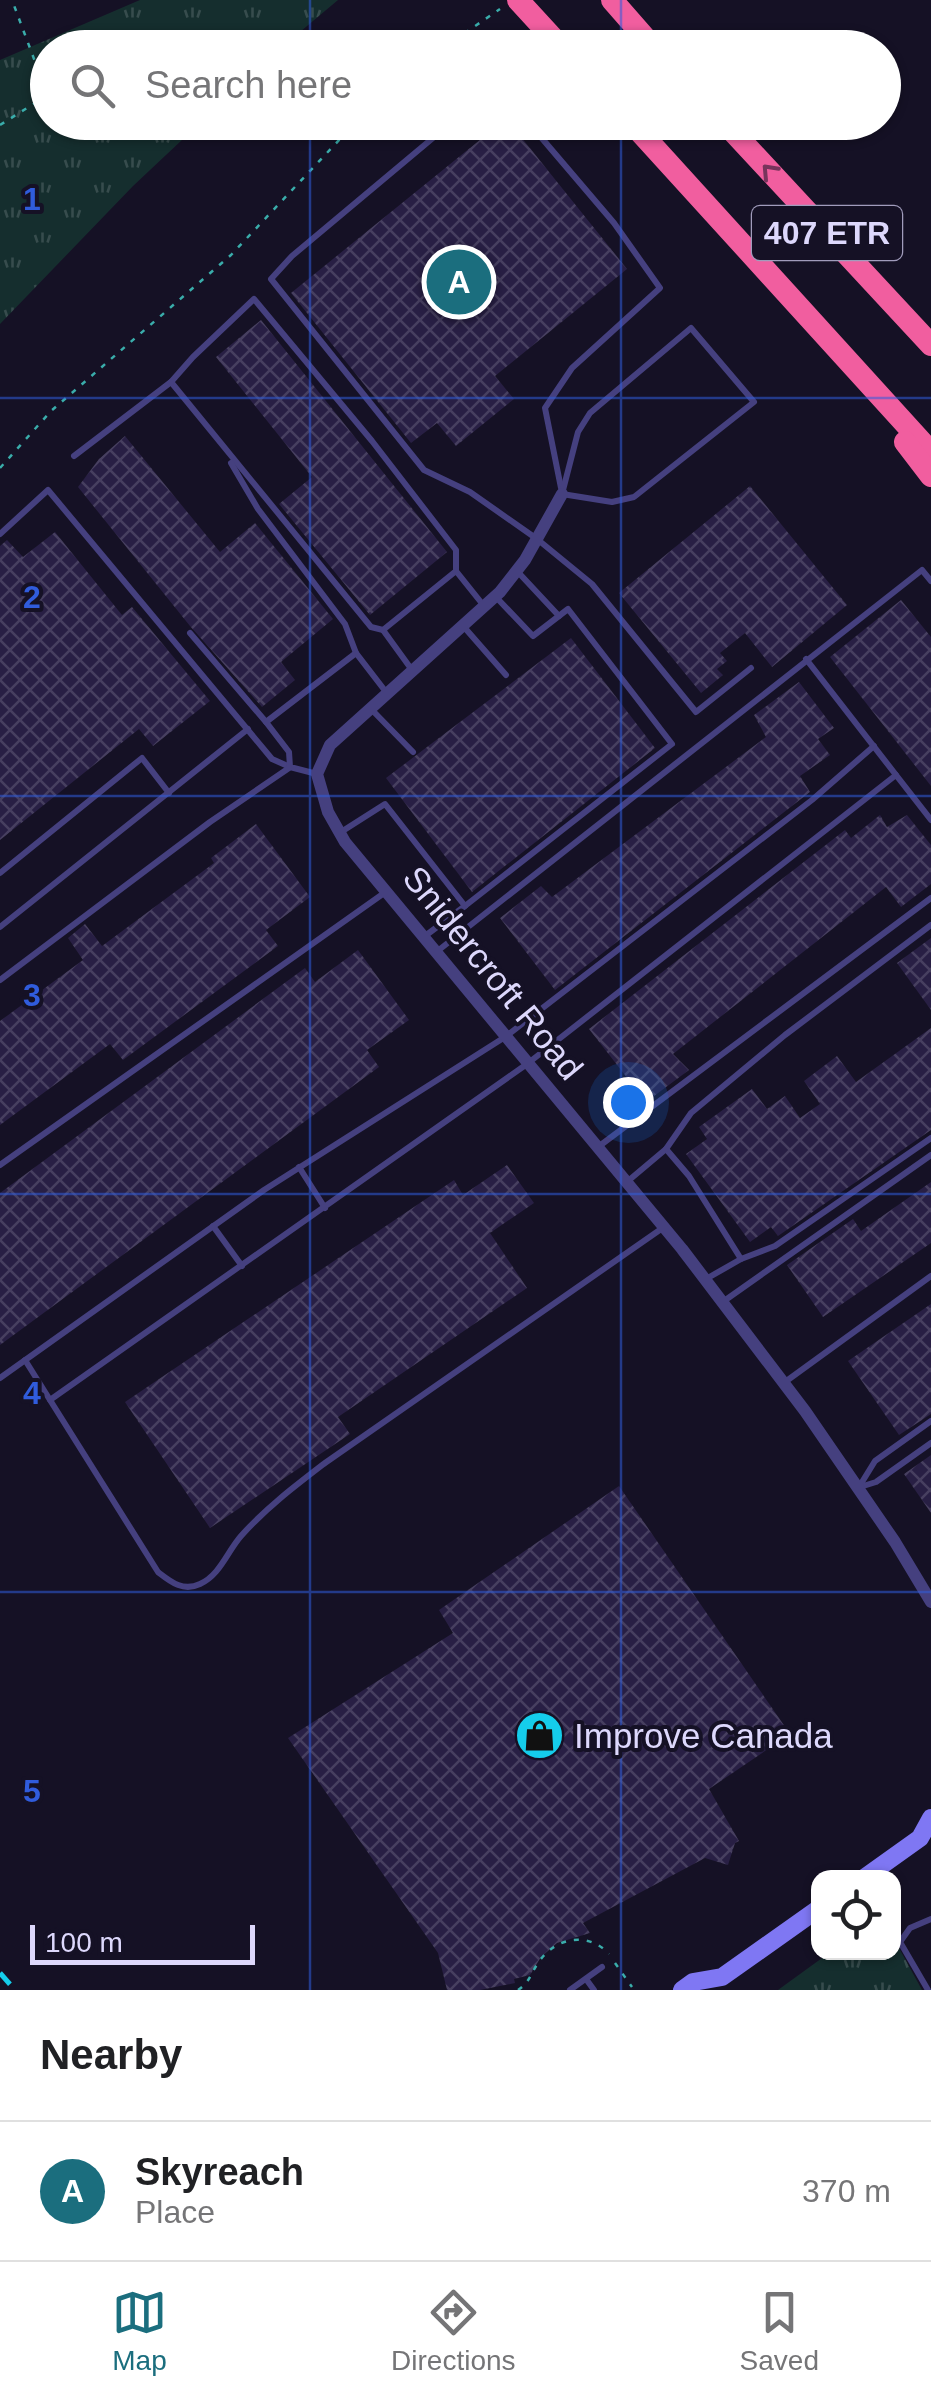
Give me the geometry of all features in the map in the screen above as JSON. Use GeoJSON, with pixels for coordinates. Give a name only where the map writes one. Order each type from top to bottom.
{"type":"FeatureCollection","features":[{"type":"Feature","properties":{"kind":"highway"},"geometry":{"type":"LineString","coordinates":[[518,0],[546,30]]}},
{"type":"Feature","properties":{"kind":"highway"},"geometry":{"type":"LineString","coordinates":[[615,4],[638,30]]}},
{"type":"Feature","properties":{"kind":"highway","name":"407 ETR"},"geometry":{"type":"LineString","coordinates":[[647,140],[931,452]]}},
{"type":"Feature","properties":{"kind":"highway","name":"407 ETR"},"geometry":{"type":"LineString","coordinates":[[741,140],[931,345]]}},
{"type":"Feature","properties":{"kind":"highway"},"geometry":{"type":"LineString","coordinates":[[812,320],[931,476]]}},
{"type":"Feature","properties":{"kind":"main road"},"geometry":{"type":"LineString","coordinates":[[876,1870],[926,1838],[931,1818]]}},
{"type":"Feature","properties":{"kind":"main road"},"geometry":{"type":"LineString","coordinates":[[682,1990],[693,1982],[719,1983],[811,1914]]}},
{"type":"Feature","properties":{"kind":"street"},"geometry":{"type":"LineString","coordinates":[[316,774],[330,745],[495,596],[516,571],[562,494]]}},
{"type":"Feature","properties":{"kind":"street","name":"Snidercroft Road"},"geometry":{"type":"LineString","coordinates":[[316,774],[320,794],[340,832],[723,1302],[858,1488],[931,1602]]}},
{"type":"Feature","properties":{"kind":"lane"},"geometry":{"type":"LineString","coordinates":[[431,140],[292,256],[271,279],[424,470],[470,492],[592,584],[696,712],[751,668]]}},
{"type":"Feature","properties":{"kind":"lane"},"geometry":{"type":"LineString","coordinates":[[543,140],[614,222],[660,288],[572,368],[545,408],[562,494]]}},
{"type":"Feature","properties":{"kind":"lane"},"geometry":{"type":"LineString","coordinates":[[74,456],[171,382],[254,299],[456,550],[456,571],[484,606]]}},
{"type":"Feature","properties":{"kind":"lane"},"geometry":{"type":"LineString","coordinates":[[690,328],[754,402],[634,498],[612,502],[562,494],[578,432],[590,413],[690,328]]}},
{"type":"Feature","properties":{"kind":"lane"},"geometry":{"type":"LineString","coordinates":[[171,382],[372,627],[383,630],[413,671]]}},
{"type":"Feature","properties":{"kind":"lane"},"geometry":{"type":"LineString","coordinates":[[222,448],[258,509],[345,624],[356,653],[387,693]]}},
{"type":"Feature","properties":{"kind":"lane"},"geometry":{"type":"LineString","coordinates":[[0,534],[48,490],[272,759],[316,774]]}},
{"type":"Feature","properties":{"kind":"lane"},"geometry":{"type":"LineString","coordinates":[[435,953],[922,570],[931,581]]}},
{"type":"Feature","properties":{"kind":"lane"},"geometry":{"type":"LineString","coordinates":[[383,630],[456,571]]}},
{"type":"Feature","properties":{"kind":"lane"},"geometry":{"type":"LineString","coordinates":[[516,571],[559,616]]}},
{"type":"Feature","properties":{"kind":"lane"},"geometry":{"type":"LineString","coordinates":[[423,938],[672,744],[568,609],[533,636],[495,596]]}},
{"type":"Feature","properties":{"kind":"lane"},"geometry":{"type":"LineString","coordinates":[[464,627],[506,674]]}},
{"type":"Feature","properties":{"kind":"lane"},"geometry":{"type":"LineString","coordinates":[[190,633],[289,752],[290,767]]}},
{"type":"Feature","properties":{"kind":"lane"},"geometry":{"type":"LineString","coordinates":[[266,722],[356,653]]}},
{"type":"Feature","properties":{"kind":"lane"},"geometry":{"type":"LineString","coordinates":[[806,659],[931,820]]}},
{"type":"Feature","properties":{"kind":"lane"},"geometry":{"type":"LineString","coordinates":[[370,708],[413,752]]}},
{"type":"Feature","properties":{"kind":"lane"},"geometry":{"type":"LineString","coordinates":[[0,915],[3,925],[248,729]]}},
{"type":"Feature","properties":{"kind":"lane"},"geometry":{"type":"LineString","coordinates":[[0,1378],[300,1167],[505,1038],[812,800],[874,746]]}},
{"type":"Feature","properties":{"kind":"lane"},"geometry":{"type":"LineString","coordinates":[[0,873],[142,758],[170,793]]}},
{"type":"Feature","properties":{"kind":"lane"},"geometry":{"type":"LineString","coordinates":[[0,980],[210,822],[290,767]]}},
{"type":"Feature","properties":{"kind":"lane"},"geometry":{"type":"LineString","coordinates":[[50,1400],[527,1064],[896,775]]}},
{"type":"Feature","properties":{"kind":"lane"},"geometry":{"type":"LineString","coordinates":[[340,832],[385,804],[466,906]]}},
{"type":"Feature","properties":{"kind":"lane"},"geometry":{"type":"LineString","coordinates":[[0,1165],[387,890]]}},
{"type":"Feature","properties":{"kind":"lane"},"geometry":{"type":"LineString","coordinates":[[596,1148],[931,898]]}},
{"type":"Feature","properties":{"kind":"lane"},"geometry":{"type":"LineString","coordinates":[[626,1183],[666,1149],[690,1113],[784,1034],[931,925]]}},
{"type":"Feature","properties":{"kind":"lane"},"geometry":{"type":"LineString","coordinates":[[705,1280],[741,1258],[775,1246],[931,1138]]}},
{"type":"Feature","properties":{"kind":"lane"},"geometry":{"type":"LineString","coordinates":[[666,1149],[689,1176],[741,1258]]}},
{"type":"Feature","properties":{"kind":"lane"},"geometry":{"type":"LineString","coordinates":[[723,1302],[931,1154]]}},
{"type":"Feature","properties":{"kind":"lane"},"geometry":{"type":"LineString","coordinates":[[300,1167],[325,1208]]}},
{"type":"Feature","properties":{"kind":"lane"},"geometry":{"type":"LineString","coordinates":[[213,1226],[242,1266]]}},
{"type":"Feature","properties":{"kind":"lane"},"geometry":{"type":"LineString","coordinates":[[25,1360],[158,1572],[177,1586],[197,1586],[215,1574],[238,1539],[273,1502],[664,1227]]}},
{"type":"Feature","properties":{"kind":"lane"},"geometry":{"type":"LineString","coordinates":[[784,1382],[931,1276]]}},
{"type":"Feature","properties":{"kind":"lane"},"geometry":{"type":"LineString","coordinates":[[858,1488],[874,1462],[931,1422]]}},
{"type":"Feature","properties":{"kind":"lane"},"geometry":{"type":"LineString","coordinates":[[858,1488],[876,1482],[931,1444]]}},
{"type":"Feature","properties":{"kind":"lane"},"geometry":{"type":"LineString","coordinates":[[928,1990],[900,1942],[910,1928],[931,1919]]}},
{"type":"Feature","properties":{"kind":"lane"},"geometry":{"type":"LineString","coordinates":[[570,1990],[602,1967]]}},
{"type":"Feature","properties":{"kind":"lane"},"geometry":{"type":"LineString","coordinates":[[586,1979],[594,1990]]}},
{"type":"Feature","properties":{"kind":"path"},"geometry":{"type":"LineString","coordinates":[[12,0],[30,48]]}},
{"type":"Feature","properties":{"kind":"path"},"geometry":{"type":"LineString","coordinates":[[469,30],[510,0]]}},
{"type":"Feature","properties":{"kind":"path"},"geometry":{"type":"LineString","coordinates":[[0,125],[30,106]]}},
{"type":"Feature","properties":{"kind":"path"},"geometry":{"type":"LineString","coordinates":[[0,468],[51,412],[230,256],[339,140]]}},
{"type":"Feature","properties":{"kind":"path"},"geometry":{"type":"LineString","coordinates":[[518,1990],[530,1981],[538,1962],[555,1946],[572,1939],[585,1938],[600,1944],[609,1954]]}},
{"type":"Feature","properties":{"kind":"path"},"geometry":{"type":"LineString","coordinates":[[616,1963],[632,1988]]}},
{"type":"Feature","properties":{"kind":"green space"},"geometry":{"type":"Polygon","coordinates":[[[140,0],[338,0],[302,30],[70,30],[140,0]]]}},
{"type":"Feature","properties":{"kind":"green space"},"geometry":{"type":"Polygon","coordinates":[[[30,47],[30,140],[182,140],[0,324],[0,60],[30,47]]]}},
{"type":"Feature","properties":{"kind":"green space"},"geometry":{"type":"Polygon","coordinates":[[[901,1952],[922,1990],[778,1990],[819,1960],[901,1960],[901,1952]]]}},
{"type":"Feature","properties":{"kind":"building"},"geometry":{"type":"Polygon","coordinates":[[[480,140],[523,140],[627,269],[495,376],[514,399],[456,446],[437,423],[411,443],[291,293],[480,140]]]}},
{"type":"Feature","properties":{"kind":"building"},"geometry":{"type":"Polygon","coordinates":[[[261,320],[447,552],[370,615],[279,504],[312,477],[216,357],[261,320]]]}},
{"type":"Feature","properties":{"kind":"building"},"geometry":{"type":"Polygon","coordinates":[[[125,436],[220,552],[255,523],[333,619],[281,662],[295,680],[262,707],[190,626],[78,487],[99,459],[125,436]]]}},
{"type":"Feature","properties":{"kind":"building"},"geometry":{"type":"Polygon","coordinates":[[[750,486],[847,605],[772,667],[745,633],[720,653],[727,661],[717,669],[723,675],[701,693],[619,593],[750,486]]]}},
{"type":"Feature","properties":{"kind":"building"},"geometry":{"type":"Polygon","coordinates":[[[55,532],[122,615],[132,607],[210,701],[153,746],[139,729],[0,840],[0,546],[7,540],[23,557],[55,532]]]}},
{"type":"Feature","properties":{"kind":"building"},"geometry":{"type":"Polygon","coordinates":[[[901,600],[931,637],[931,786],[830,657],[901,600]]]}},
{"type":"Feature","properties":{"kind":"building"},"geometry":{"type":"Polygon","coordinates":[[[571,638],[655,748],[472,892],[386,778],[571,638]]]}},
{"type":"Feature","properties":{"kind":"building"},"geometry":{"type":"Polygon","coordinates":[[[799,682],[834,728],[818,739],[830,755],[800,776],[810,792],[555,990],[500,918],[541,886],[552,897],[766,737],[754,715],[799,682]]]}},
{"type":"Feature","properties":{"kind":"building"},"geometry":{"type":"Polygon","coordinates":[[[880,815],[887,827],[907,815],[931,845],[931,884],[901,907],[886,887],[673,1054],[689,1070],[646,1102],[589,1029],[845,830],[851,838],[880,815]]]}},
{"type":"Feature","properties":{"kind":"building"},"geometry":{"type":"Polygon","coordinates":[[[256,824],[310,897],[266,930],[278,946],[123,1060],[110,1044],[0,1125],[0,1021],[83,960],[68,938],[85,924],[102,946],[214,863],[211,858],[256,824]]]}},
{"type":"Feature","properties":{"kind":"building"},"geometry":{"type":"Polygon","coordinates":[[[931,938],[931,1010],[897,963],[931,938]]]}},
{"type":"Feature","properties":{"kind":"building"},"geometry":{"type":"Polygon","coordinates":[[[358,950],[409,1020],[367,1050],[379,1067],[0,1345],[0,1193],[305,968],[315,982],[358,950]]]}},
{"type":"Feature","properties":{"kind":"building"},"geometry":{"type":"Polygon","coordinates":[[[931,1028],[931,1130],[778,1236],[771,1227],[750,1242],[686,1154],[707,1139],[699,1127],[752,1089],[767,1109],[785,1096],[800,1118],[820,1104],[804,1081],[837,1056],[856,1082],[931,1028]]]}},
{"type":"Feature","properties":{"kind":"building"},"geometry":{"type":"Polygon","coordinates":[[[507,1165],[534,1203],[490,1233],[527,1288],[338,1417],[350,1434],[210,1528],[125,1402],[454,1180],[463,1195],[507,1165]]]}},
{"type":"Feature","properties":{"kind":"building"},"geometry":{"type":"Polygon","coordinates":[[[931,1182],[931,1243],[823,1317],[787,1265],[853,1219],[861,1231],[931,1182]]]}},
{"type":"Feature","properties":{"kind":"building"},"geometry":{"type":"Polygon","coordinates":[[[931,1304],[931,1414],[899,1435],[848,1361],[931,1304]]]}},
{"type":"Feature","properties":{"kind":"building"},"geometry":{"type":"Polygon","coordinates":[[[931,1455],[931,1513],[904,1474],[931,1455]]]}},
{"type":"Feature","properties":{"kind":"building","name":"Improve Canada"},"geometry":{"type":"Polygon","coordinates":[[[619,1486],[790,1734],[709,1789],[739,1841],[728,1865],[705,1858],[583,1923],[590,1933],[557,1943],[541,1957],[530,1975],[514,1979],[515,1983],[480,1990],[447,1990],[438,1953],[288,1738],[453,1633],[439,1610],[619,1486]]]}},
{"type":"Feature","properties":{"kind":"railway"},"geometry":{"type":"LineString","coordinates":[[0,1973],[15,1990]]}},
{"type":"Feature","properties":{"kind":"place","name":"Skyreach"},"geometry":{"type":"Point","coordinates":[459,282]}},
{"type":"Feature","properties":{"kind":"place","name":"Improve Canada"},"geometry":{"type":"Point","coordinates":[539,1736]}}]}
